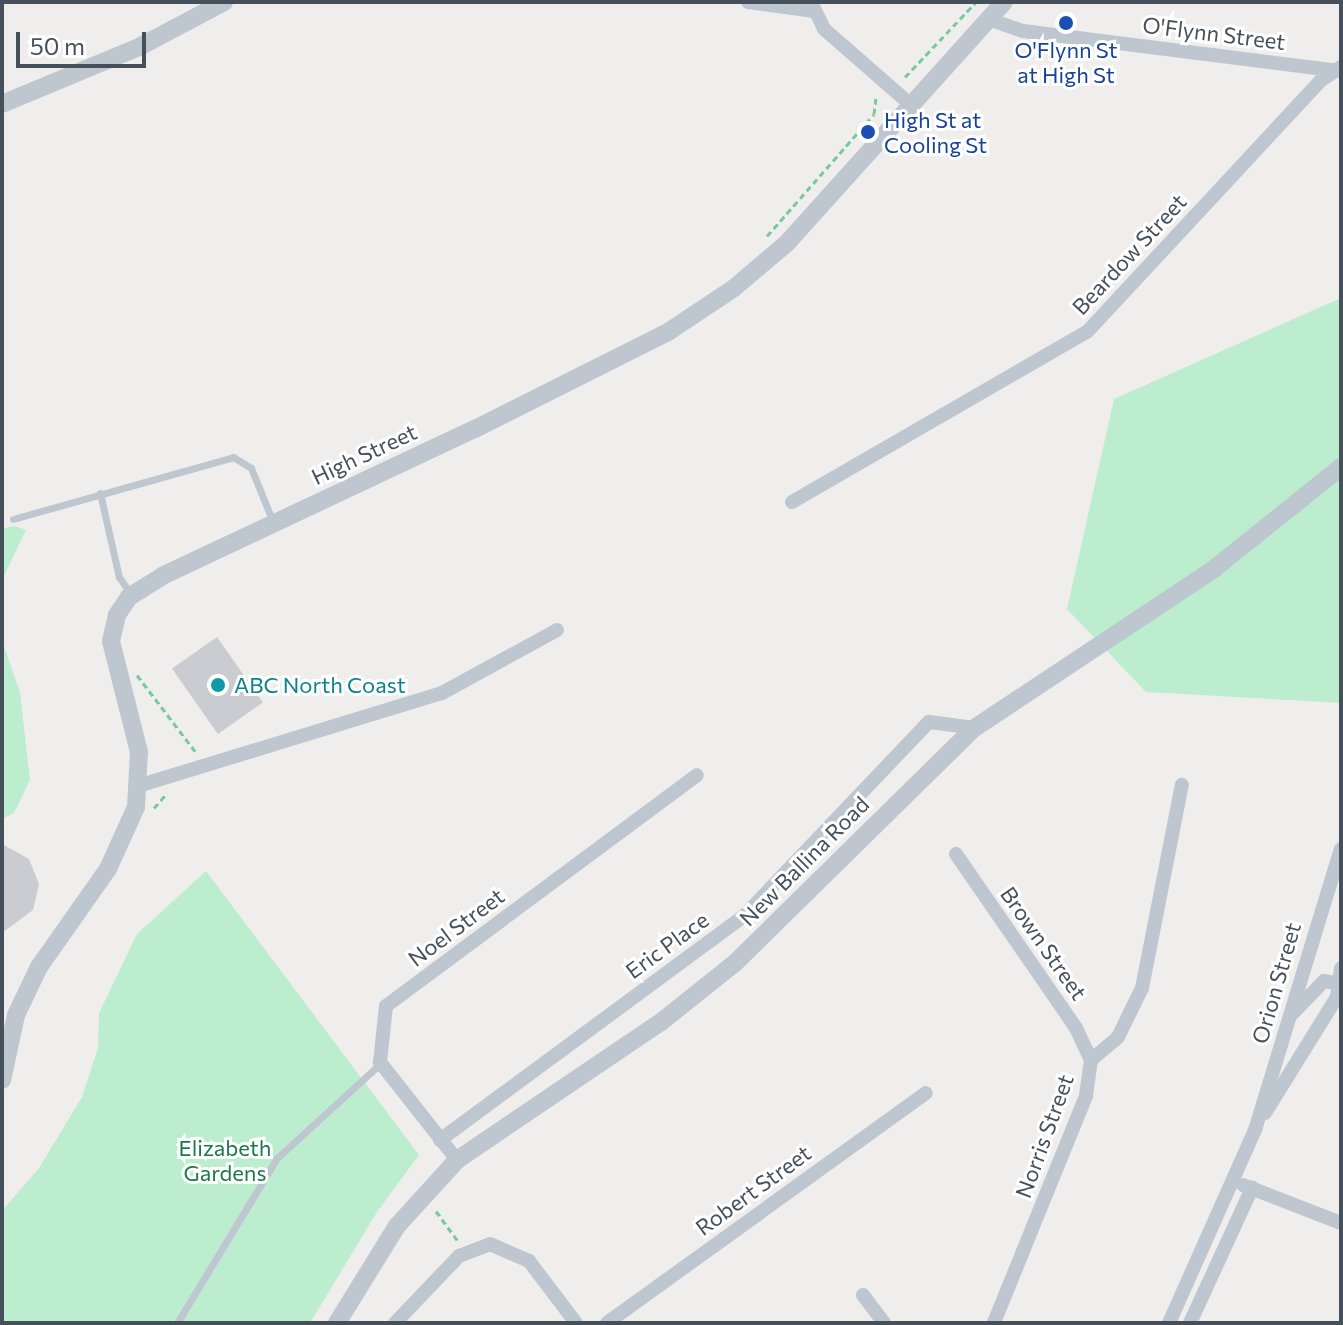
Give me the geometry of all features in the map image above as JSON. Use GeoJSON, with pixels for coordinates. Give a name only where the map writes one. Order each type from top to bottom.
{"type":"FeatureCollection","features":[{"type":"Feature","properties":{"kind":"street"},"geometry":{"type":"LineString","coordinates":[[2,104],[141,46],[224,2]]}},
{"type":"Feature","properties":{"kind":"street"},"geometry":{"type":"LineString","coordinates":[[748,2],[812,6],[824,29],[911,105]]}},
{"type":"Feature","properties":{"kind":"street","name":"High Street"},"geometry":{"type":"LineString","coordinates":[[132,595],[273,522],[473,431],[668,332],[763,267],[1004,2]]}},
{"type":"Feature","properties":{"kind":"street","name":"O'Flynn Street"},"geometry":{"type":"LineString","coordinates":[[988,19],[1023,31],[1339,69]]}},
{"type":"Feature","properties":{"kind":"street","name":"Beardow Street"},"geometry":{"type":"LineString","coordinates":[[792,502],[1087,332],[1339,69]]}},
{"type":"Feature","properties":{"kind":"street","name":"New Ballina Road"},"geometry":{"type":"LineString","coordinates":[[337,1323],[397,1226],[457,1160],[661,1022],[735,963],[975,728],[1215,568],[1341,467]]}},
{"type":"Feature","properties":{"kind":"street"},"geometry":{"type":"LineString","coordinates":[[2,1080],[27,990],[108,869],[132,822],[141,785],[139,752],[111,641],[117,615],[132,595]]}},
{"type":"Feature","properties":{"kind":"street"},"geometry":{"type":"LineString","coordinates":[[141,785],[442,693],[557,630]]}},
{"type":"Feature","properties":{"kind":"street","name":"Eric Place"},"geometry":{"type":"LineString","coordinates":[[440,1140],[745,915],[929,722],[975,728]]}},
{"type":"Feature","properties":{"kind":"street","name":"Noel Street"},"geometry":{"type":"LineString","coordinates":[[381,1063],[386,1006],[697,775]]}},
{"type":"Feature","properties":{"kind":"street","name":"Norris Street"},"geometry":{"type":"LineString","coordinates":[[994,1323],[1086,1096],[1091,1060],[1118,1037],[1142,988],[1182,785]]}},
{"type":"Feature","properties":{"kind":"street","name":"Orion Street"},"geometry":{"type":"LineString","coordinates":[[1255,1130],[1341,849]]}},
{"type":"Feature","properties":{"kind":"street","name":"Brown Street"},"geometry":{"type":"LineString","coordinates":[[956,854],[1076,1028],[1091,1060]]}},
{"type":"Feature","properties":{"kind":"street"},"geometry":{"type":"LineString","coordinates":[[1288,1019],[1312,989],[1324,981],[1340,978]]}},
{"type":"Feature","properties":{"kind":"street","name":"Orion Street"},"geometry":{"type":"LineString","coordinates":[[1169,1323],[1255,1130],[1337,997],[1340,978]]}},
{"type":"Feature","properties":{"kind":"street"},"geometry":{"type":"LineString","coordinates":[[381,1063],[457,1160]]}},
{"type":"Feature","properties":{"kind":"street","name":"Robert Street"},"geometry":{"type":"LineString","coordinates":[[607,1323],[926,1093]]}},
{"type":"Feature","properties":{"kind":"street"},"geometry":{"type":"LineString","coordinates":[[1232,1180],[1341,1223]]}},
{"type":"Feature","properties":{"kind":"street"},"geometry":{"type":"LineString","coordinates":[[1190,1323],[1252,1188]]}},
{"type":"Feature","properties":{"kind":"street"},"geometry":{"type":"LineString","coordinates":[[395,1323],[459,1256],[477,1246],[502,1246],[529,1261],[576,1323]]}},
{"type":"Feature","properties":{"kind":"street"},"geometry":{"type":"LineString","coordinates":[[863,1295],[884,1323]]}},
{"type":"Feature","properties":{"kind":"lane"},"geometry":{"type":"LineString","coordinates":[[13,519],[233,457],[251,468],[273,522]]}},
{"type":"Feature","properties":{"kind":"lane"},"geometry":{"type":"LineString","coordinates":[[100,493],[119,577],[132,595]]}},
{"type":"Feature","properties":{"kind":"lane"},"geometry":{"type":"LineString","coordinates":[[177,1323],[277,1158],[381,1063]]}},
{"type":"Feature","properties":{"kind":"path"},"geometry":{"type":"LineString","coordinates":[[898,75],[907,78],[976,2]]}},
{"type":"Feature","properties":{"kind":"path"},"geometry":{"type":"LineString","coordinates":[[761,241],[874,114],[873,101],[881,92]]}},
{"type":"Feature","properties":{"kind":"path"},"geometry":{"type":"LineString","coordinates":[[133,670],[194,748],[195,758],[146,817]]}},
{"type":"Feature","properties":{"kind":"path"},"geometry":{"type":"LineString","coordinates":[[436,1210],[463,1247]]}},
{"type":"Feature","properties":{"kind":"green space"},"geometry":{"type":"Polygon","coordinates":[[[1341,298],[1341,703],[1146,692],[1067,609],[1114,399],[1341,298]]]}},
{"type":"Feature","properties":{"kind":"green space"},"geometry":{"type":"Polygon","coordinates":[[[14,526],[26,530],[2,580],[2,529],[14,526]]]}},
{"type":"Feature","properties":{"kind":"green space"},"geometry":{"type":"Polygon","coordinates":[[[2,640],[20,693],[30,780],[14,813],[2,819],[2,640]]]}},
{"type":"Feature","properties":{"kind":"green space","name":"Elizabeth Gardens"},"geometry":{"type":"Polygon","coordinates":[[[206,871],[419,1155],[377,1212],[310,1323],[2,1323],[2,1211],[39,1168],[82,1097],[98,1048],[99,1013],[137,934],[206,871]]]}},
{"type":"Feature","properties":{"kind":"building","name":"ABC North Coast"},"geometry":{"type":"Polygon","coordinates":[[[217,637],[263,703],[218,734],[172,669],[217,637]]]}},
{"type":"Feature","properties":{"kind":"building"},"geometry":{"type":"Polygon","coordinates":[[[2,844],[29,859],[39,884],[33,910],[2,933],[2,844]]]}},
{"type":"Feature","properties":{"kind":"place","name":"O'Flynn St at High St"},"geometry":{"type":"Point","coordinates":[1066,23]}},
{"type":"Feature","properties":{"kind":"place","name":"High St at Cooling St"},"geometry":{"type":"Point","coordinates":[868,132]}},
{"type":"Feature","properties":{"kind":"place","name":"ABC North Coast"},"geometry":{"type":"Point","coordinates":[218,685]}}]}
